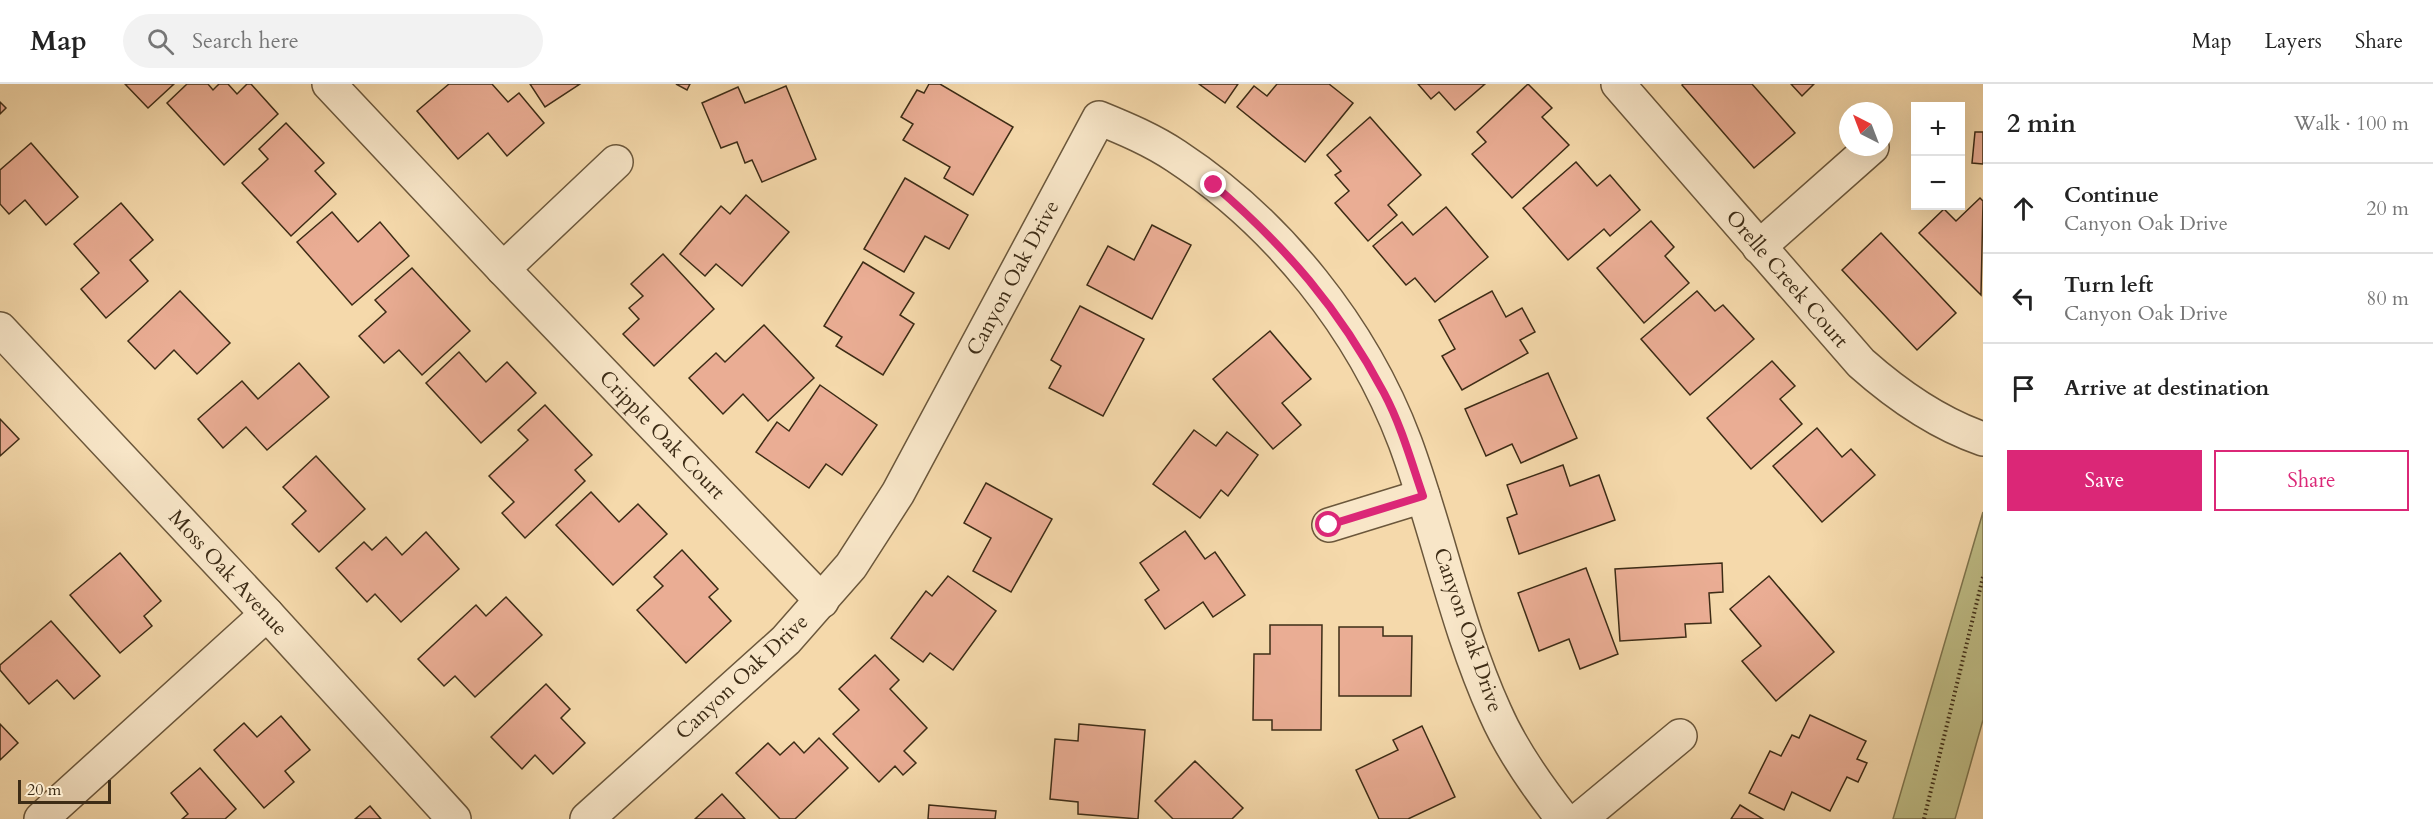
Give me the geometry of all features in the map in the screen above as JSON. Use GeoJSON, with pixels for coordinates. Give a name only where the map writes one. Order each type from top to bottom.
{"type":"FeatureCollection","features":[{"type":"Feature","properties":{"kind":"street","name":"Cripple Oak Court"},"geometry":{"type":"LineString","coordinates":[[330,84],[503,269],[822,601]]}},
{"type":"Feature","properties":{"kind":"street","name":"Orelle Creek Court"},"geometry":{"type":"LineString","coordinates":[[1618,84],[1839,339],[1882,382],[1928,413],[1983,439]]}},
{"type":"Feature","properties":{"kind":"street","name":"Canyon Oak Drive"},"geometry":{"type":"LineString","coordinates":[[587,819],[786,640],[851,566],[898,493],[1099,118],[1138,135],[1176,156],[1214,185],[1274,238],[1333,308],[1384,394],[1405,441],[1479,675],[1496,715],[1518,756],[1563,819]]}},
{"type":"Feature","properties":{"kind":"street"},"geometry":{"type":"LineString","coordinates":[[1759,247],[1862,156]]}},
{"type":"Feature","properties":{"kind":"street"},"geometry":{"type":"LineString","coordinates":[[503,269],[616,162]]}},
{"type":"Feature","properties":{"kind":"street","name":"Moss Oak Avenue"},"geometry":{"type":"LineString","coordinates":[[0,328],[267,614],[454,819]]}},
{"type":"Feature","properties":{"kind":"street"},"geometry":{"type":"LineString","coordinates":[[1329,525],[1423,496]]}},
{"type":"Feature","properties":{"kind":"street"},"geometry":{"type":"LineString","coordinates":[[41,819],[267,614]]}},
{"type":"Feature","properties":{"kind":"street"},"geometry":{"type":"LineString","coordinates":[[1580,819],[1680,736]]}},
{"type":"Feature","properties":{"kind":"path"},"geometry":{"type":"LineString","coordinates":[[1924,819],[1983,577]]}},
{"type":"Feature","properties":{"kind":"shaded area"},"geometry":{"type":"Polygon","coordinates":[[[1983,512],[1983,720],[1955,819],[1893,819],[1983,512]]]}},
{"type":"Feature","properties":{"kind":"building"},"geometry":{"type":"Polygon","coordinates":[[[125,84],[174,84],[148,108],[125,84]]]}},
{"type":"Feature","properties":{"kind":"building"},"geometry":{"type":"Polygon","coordinates":[[[187,84],[208,84],[213,90],[219,84],[228,84],[237,94],[247,84],[251,84],[278,114],[224,165],[167,103],[187,84]]]}},
{"type":"Feature","properties":{"kind":"building"},"geometry":{"type":"Polygon","coordinates":[[[449,84],[492,84],[508,102],[519,93],[544,123],[507,156],[488,133],[458,159],[417,111],[449,84]]]}},
{"type":"Feature","properties":{"kind":"building"},"geometry":{"type":"Polygon","coordinates":[[[530,84],[580,84],[545,107],[530,84]]]}},
{"type":"Feature","properties":{"kind":"building"},"geometry":{"type":"Polygon","coordinates":[[[676,84],[690,84],[687,90],[676,84]]]}},
{"type":"Feature","properties":{"kind":"building"},"geometry":{"type":"Polygon","coordinates":[[[929,84],[940,84],[1013,127],[973,195],[944,178],[950,167],[903,140],[913,124],[901,117],[917,90],[924,93],[929,84]]]}},
{"type":"Feature","properties":{"kind":"building"},"geometry":{"type":"Polygon","coordinates":[[[1199,84],[1238,84],[1225,103],[1199,84]]]}},
{"type":"Feature","properties":{"kind":"building"},"geometry":{"type":"Polygon","coordinates":[[[1277,84],[1329,84],[1353,103],[1305,162],[1237,107],[1254,86],[1267,96],[1277,84]]]}},
{"type":"Feature","properties":{"kind":"building"},"geometry":{"type":"Polygon","coordinates":[[[1418,84],[1485,84],[1455,110],[1439,92],[1431,99],[1418,84]]]}},
{"type":"Feature","properties":{"kind":"building"},"geometry":{"type":"Polygon","coordinates":[[[1528,84],[1552,108],[1542,117],[1569,145],[1512,198],[1472,154],[1486,142],[1477,132],[1528,84]]]}},
{"type":"Feature","properties":{"kind":"building"},"geometry":{"type":"Polygon","coordinates":[[[1683,84],[1752,84],[1795,133],[1754,168],[1683,84]]]}},
{"type":"Feature","properties":{"kind":"building"},"geometry":{"type":"Polygon","coordinates":[[[1791,84],[1814,84],[1802,96],[1791,84]]]}},
{"type":"Feature","properties":{"kind":"building"},"geometry":{"type":"Polygon","coordinates":[[[786,86],[816,159],[762,182],[752,160],[745,163],[737,142],[721,148],[702,103],[738,87],[745,103],[786,86]]]}},
{"type":"Feature","properties":{"kind":"building"},"geometry":{"type":"Polygon","coordinates":[[[0,102],[6,108],[0,114],[0,102]]]}},
{"type":"Feature","properties":{"kind":"building"},"geometry":{"type":"Polygon","coordinates":[[[1370,117],[1421,175],[1388,205],[1397,215],[1368,241],[1335,203],[1349,191],[1335,175],[1341,171],[1327,155],[1370,117]]]}},
{"type":"Feature","properties":{"kind":"building"},"geometry":{"type":"Polygon","coordinates":[[[286,123],[324,163],[315,171],[336,194],[291,236],[242,183],[268,159],[259,149],[286,123]]]}},
{"type":"Feature","properties":{"kind":"building"},"geometry":{"type":"Polygon","coordinates":[[[1975,132],[1983,132],[1983,164],[1972,163],[1975,132]]]}},
{"type":"Feature","properties":{"kind":"building"},"geometry":{"type":"Polygon","coordinates":[[[31,143],[78,197],[46,225],[25,200],[9,214],[0,204],[0,170],[31,143]]]}},
{"type":"Feature","properties":{"kind":"building"},"geometry":{"type":"Polygon","coordinates":[[[1576,162],[1597,186],[1610,175],[1640,210],[1610,236],[1604,229],[1568,260],[1523,208],[1576,162]]]}},
{"type":"Feature","properties":{"kind":"building"},"geometry":{"type":"Polygon","coordinates":[[[905,178],[968,215],[949,249],[925,236],[904,272],[864,249],[905,178]]]}},
{"type":"Feature","properties":{"kind":"building"},"geometry":{"type":"Polygon","coordinates":[[[746,195],[789,232],[742,286],[716,264],[705,276],[680,254],[721,206],[730,214],[746,195]]]}},
{"type":"Feature","properties":{"kind":"building"},"geometry":{"type":"Polygon","coordinates":[[[1980,198],[1983,201],[1981,295],[1919,233],[1943,210],[1956,221],[1980,198]]]}},
{"type":"Feature","properties":{"kind":"building"},"geometry":{"type":"Polygon","coordinates":[[[121,203],[153,240],[130,260],[148,281],[106,318],[81,289],[99,273],[74,244],[121,203]]]}},
{"type":"Feature","properties":{"kind":"building"},"geometry":{"type":"Polygon","coordinates":[[[1446,207],[1488,257],[1435,302],[1415,278],[1406,285],[1373,246],[1402,222],[1413,235],[1446,207]]]}},
{"type":"Feature","properties":{"kind":"building"},"geometry":{"type":"Polygon","coordinates":[[[332,212],[358,242],[380,222],[409,256],[352,305],[297,242],[332,212]]]}},
{"type":"Feature","properties":{"kind":"building"},"geometry":{"type":"Polygon","coordinates":[[[1651,221],[1674,247],[1665,256],[1689,283],[1644,323],[1597,268],[1651,221]]]}},
{"type":"Feature","properties":{"kind":"building"},"geometry":{"type":"Polygon","coordinates":[[[1152,225],[1191,245],[1152,319],[1087,285],[1108,246],[1134,260],[1152,225]]]}},
{"type":"Feature","properties":{"kind":"building"},"geometry":{"type":"Polygon","coordinates":[[[1881,233],[1956,313],[1917,350],[1842,270],[1881,233]]]}},
{"type":"Feature","properties":{"kind":"building"},"geometry":{"type":"Polygon","coordinates":[[[663,254],[714,309],[654,366],[623,334],[639,319],[629,308],[643,296],[631,284],[663,254]]]}},
{"type":"Feature","properties":{"kind":"building"},"geometry":{"type":"Polygon","coordinates":[[[863,262],[914,293],[900,315],[914,324],[883,375],[836,346],[842,337],[824,326],[863,262]]]}},
{"type":"Feature","properties":{"kind":"building"},"geometry":{"type":"Polygon","coordinates":[[[412,268],[470,331],[422,375],[399,350],[384,363],[359,336],[386,312],[375,300],[412,268]]]}},
{"type":"Feature","properties":{"kind":"building"},"geometry":{"type":"Polygon","coordinates":[[[180,291],[230,343],[197,374],[174,350],[155,369],[128,341],[180,291]]]}},
{"type":"Feature","properties":{"kind":"building"},"geometry":{"type":"Polygon","coordinates":[[[1492,291],[1506,317],[1522,308],[1535,332],[1520,340],[1528,353],[1462,390],[1442,356],[1455,349],[1439,320],[1492,291]]]}},
{"type":"Feature","properties":{"kind":"building"},"geometry":{"type":"Polygon","coordinates":[[[1697,291],[1715,311],[1723,305],[1754,339],[1690,395],[1641,339],[1697,291]]]}},
{"type":"Feature","properties":{"kind":"building"},"geometry":{"type":"Polygon","coordinates":[[[1080,306],[1144,339],[1103,416],[1049,388],[1061,366],[1051,360],[1080,306]]]}},
{"type":"Feature","properties":{"kind":"building"},"geometry":{"type":"Polygon","coordinates":[[[764,325],[814,378],[768,421],[743,394],[723,414],[689,378],[716,353],[725,362],[764,325]]]}},
{"type":"Feature","properties":{"kind":"building"},"geometry":{"type":"Polygon","coordinates":[[[1270,331],[1311,379],[1282,403],[1301,425],[1273,449],[1213,379],[1270,331]]]}},
{"type":"Feature","properties":{"kind":"building"},"geometry":{"type":"Polygon","coordinates":[[[459,352],[486,382],[507,362],[536,393],[481,443],[426,383],[459,352]]]}},
{"type":"Feature","properties":{"kind":"building"},"geometry":{"type":"Polygon","coordinates":[[[1772,361],[1795,386],[1780,399],[1802,424],[1751,469],[1707,418],[1772,361]]]}},
{"type":"Feature","properties":{"kind":"building"},"geometry":{"type":"Polygon","coordinates":[[[299,363],[329,397],[267,450],[246,427],[223,448],[198,419],[242,381],[258,399],[299,363]]]}},
{"type":"Feature","properties":{"kind":"building"},"geometry":{"type":"Polygon","coordinates":[[[1548,373],[1577,438],[1521,463],[1512,444],[1486,456],[1465,409],[1548,373]]]}},
{"type":"Feature","properties":{"kind":"building"},"geometry":{"type":"Polygon","coordinates":[[[820,385],[877,425],[842,475],[826,464],[809,488],[756,452],[777,422],[789,431],[820,385]]]}},
{"type":"Feature","properties":{"kind":"building"},"geometry":{"type":"Polygon","coordinates":[[[545,405],[592,455],[575,470],[585,481],[525,538],[502,513],[514,502],[489,476],[528,440],[518,430],[545,405]]]}},
{"type":"Feature","properties":{"kind":"building"},"geometry":{"type":"Polygon","coordinates":[[[0,419],[19,439],[0,456],[0,419]]]}},
{"type":"Feature","properties":{"kind":"building"},"geometry":{"type":"Polygon","coordinates":[[[1817,428],[1842,457],[1851,449],[1875,475],[1822,522],[1773,466],[1817,428]]]}},
{"type":"Feature","properties":{"kind":"building"},"geometry":{"type":"Polygon","coordinates":[[[1194,430],[1216,446],[1227,432],[1258,455],[1228,496],[1221,490],[1200,518],[1153,484],[1194,430]]]}},
{"type":"Feature","properties":{"kind":"building"},"geometry":{"type":"Polygon","coordinates":[[[316,456],[365,509],[319,552],[292,524],[306,511],[283,487],[316,456]]]}},
{"type":"Feature","properties":{"kind":"building"},"geometry":{"type":"Polygon","coordinates":[[[1563,465],[1570,486],[1599,475],[1615,520],[1519,554],[1507,518],[1517,514],[1507,485],[1563,465]]]}},
{"type":"Feature","properties":{"kind":"building"},"geometry":{"type":"Polygon","coordinates":[[[986,483],[1052,519],[1011,592],[973,571],[991,538],[964,523],[986,483]]]}},
{"type":"Feature","properties":{"kind":"building"},"geometry":{"type":"Polygon","coordinates":[[[591,492],[619,522],[638,504],[667,534],[613,585],[556,525],[591,492]]]}},
{"type":"Feature","properties":{"kind":"building"},"geometry":{"type":"Polygon","coordinates":[[[1185,531],[1205,559],[1215,552],[1245,595],[1213,617],[1203,602],[1165,629],[1145,600],[1159,590],[1140,563],[1185,531]]]}},
{"type":"Feature","properties":{"kind":"building"},"geometry":{"type":"Polygon","coordinates":[[[426,532],[459,569],[401,622],[375,594],[367,602],[336,568],[364,542],[372,550],[386,537],[402,555],[426,532]]]}},
{"type":"Feature","properties":{"kind":"building"},"geometry":{"type":"Polygon","coordinates":[[[682,550],[718,589],[709,597],[731,621],[686,663],[637,610],[663,586],[654,577],[682,550]]]}},
{"type":"Feature","properties":{"kind":"building"},"geometry":{"type":"Polygon","coordinates":[[[120,553],[161,601],[144,616],[152,626],[120,653],[70,595],[120,553]]]}},
{"type":"Feature","properties":{"kind":"building"},"geometry":{"type":"Polygon","coordinates":[[[1722,563],[1723,592],[1709,593],[1711,623],[1685,624],[1686,637],[1620,641],[1615,569],[1722,563]]]}},
{"type":"Feature","properties":{"kind":"building"},"geometry":{"type":"Polygon","coordinates":[[[1586,568],[1618,654],[1580,669],[1569,639],[1539,651],[1518,593],[1586,568]]]}},
{"type":"Feature","properties":{"kind":"building"},"geometry":{"type":"Polygon","coordinates":[[[948,576],[996,611],[953,670],[930,653],[923,662],[891,638],[926,591],[932,596],[948,576]]]}},
{"type":"Feature","properties":{"kind":"building"},"geometry":{"type":"Polygon","coordinates":[[[1769,576],[1834,652],[1776,701],[1742,661],[1761,646],[1730,609],[1769,576]]]}},
{"type":"Feature","properties":{"kind":"building"},"geometry":{"type":"Polygon","coordinates":[[[506,597],[542,635],[475,697],[455,676],[444,686],[418,659],[476,605],[486,616],[506,597]]]}},
{"type":"Feature","properties":{"kind":"building"},"geometry":{"type":"Polygon","coordinates":[[[51,621],[100,676],[74,699],[57,680],[29,704],[0,670],[0,665],[51,621]]]}},
{"type":"Feature","properties":{"kind":"building"},"geometry":{"type":"Polygon","coordinates":[[[1270,625],[1322,625],[1321,730],[1272,730],[1272,720],[1253,720],[1254,654],[1270,654],[1270,625]]]}},
{"type":"Feature","properties":{"kind":"building"},"geometry":{"type":"Polygon","coordinates":[[[1339,627],[1383,627],[1383,636],[1412,636],[1411,696],[1339,696],[1339,627]]]}},
{"type":"Feature","properties":{"kind":"building"},"geometry":{"type":"Polygon","coordinates":[[[875,655],[899,680],[890,689],[927,728],[904,751],[916,763],[903,775],[895,766],[879,782],[833,734],[859,710],[839,689],[875,655]]]}},
{"type":"Feature","properties":{"kind":"building"},"geometry":{"type":"Polygon","coordinates":[[[546,684],[570,709],[561,718],[585,743],[553,774],[535,755],[522,769],[491,737],[546,684]]]}},
{"type":"Feature","properties":{"kind":"building"},"geometry":{"type":"Polygon","coordinates":[[[1810,715],[1866,741],[1857,759],[1867,763],[1858,782],[1847,777],[1830,811],[1792,792],[1784,810],[1749,793],[1770,751],[1781,756],[1792,735],[1799,738],[1810,715]]]}},
{"type":"Feature","properties":{"kind":"building"},"geometry":{"type":"Polygon","coordinates":[[[281,716],[310,750],[285,771],[294,782],[264,808],[214,750],[244,723],[257,737],[281,716]]]}},
{"type":"Feature","properties":{"kind":"building"},"geometry":{"type":"Polygon","coordinates":[[[0,724],[18,743],[0,760],[0,724]]]}},
{"type":"Feature","properties":{"kind":"building"},"geometry":{"type":"Polygon","coordinates":[[[1079,724],[1145,730],[1138,819],[1078,814],[1078,802],[1050,799],[1055,739],[1078,741],[1079,724]]]}},
{"type":"Feature","properties":{"kind":"building"},"geometry":{"type":"Polygon","coordinates":[[[1422,726],[1455,797],[1408,819],[1379,819],[1356,770],[1398,750],[1393,740],[1422,726]]]}},
{"type":"Feature","properties":{"kind":"building"},"geometry":{"type":"Polygon","coordinates":[[[819,738],[848,768],[795,819],[780,819],[736,773],[768,743],[780,755],[794,742],[804,753],[819,738]]]}},
{"type":"Feature","properties":{"kind":"building"},"geometry":{"type":"Polygon","coordinates":[[[1195,761],[1243,808],[1232,819],[1173,819],[1155,801],[1195,761]]]}},
{"type":"Feature","properties":{"kind":"building"},"geometry":{"type":"Polygon","coordinates":[[[200,768],[236,809],[225,819],[182,819],[188,814],[171,793],[200,768]]]}},
{"type":"Feature","properties":{"kind":"building"},"geometry":{"type":"Polygon","coordinates":[[[722,794],[745,819],[695,819],[722,794]]]}},
{"type":"Feature","properties":{"kind":"building"},"geometry":{"type":"Polygon","coordinates":[[[929,805],[996,811],[995,819],[928,819],[929,805]]]}},
{"type":"Feature","properties":{"kind":"building"},"geometry":{"type":"Polygon","coordinates":[[[1740,805],[1763,819],[1731,819],[1740,805]]]}},
{"type":"Feature","properties":{"kind":"building"},"geometry":{"type":"Polygon","coordinates":[[[370,806],[381,819],[355,819],[370,806]]]}},
{"type":"Feature","properties":{"kind":"route"},"geometry":{"type":"LineString","coordinates":[[1214,185],[1274,238],[1333,308],[1384,394],[1405,441],[1423,496],[1329,525]]}}]}
